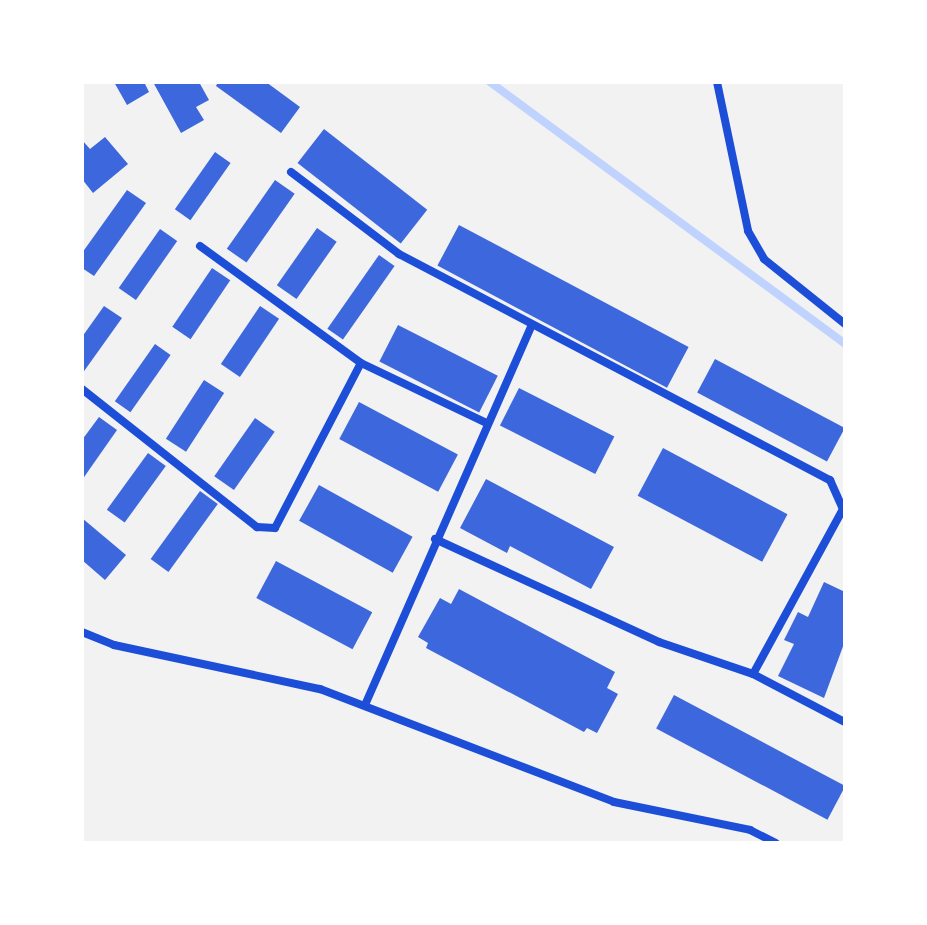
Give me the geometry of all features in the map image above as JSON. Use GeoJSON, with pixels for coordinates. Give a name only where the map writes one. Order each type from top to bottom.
{"type":"FeatureCollection","features":[{"type":"Feature","properties":{"kind":"street"},"geometry":{"type":"LineString","coordinates":[[717,82],[748,231],[764,259],[845,324]]}},
{"type":"Feature","properties":{"kind":"street"},"geometry":{"type":"LineString","coordinates":[[291,172],[399,254],[531,327],[830,480],[843,509],[753,674]]}},
{"type":"Feature","properties":{"kind":"street"},"geometry":{"type":"LineString","coordinates":[[200,246],[361,363],[487,423]]}},
{"type":"Feature","properties":{"kind":"street"},"geometry":{"type":"LineString","coordinates":[[365,705],[435,539],[531,327]]}},
{"type":"Feature","properties":{"kind":"street"},"geometry":{"type":"LineString","coordinates":[[82,389],[257,527],[275,528],[361,363]]}},
{"type":"Feature","properties":{"kind":"street"},"geometry":{"type":"LineString","coordinates":[[435,539],[659,642],[753,674],[845,722]]}},
{"type":"Feature","properties":{"kind":"street"},"geometry":{"type":"LineString","coordinates":[[82,632],[114,645],[320,689],[614,802],[750,830],[776,843]]}},
{"type":"Feature","properties":{"kind":"building"},"geometry":{"type":"Polygon","coordinates":[[[114,82],[144,82],[149,92],[127,105],[114,82]]]}},
{"type":"Feature","properties":{"kind":"building"},"geometry":{"type":"Polygon","coordinates":[[[153,82],[199,82],[209,100],[196,107],[204,120],[181,133],[153,82]]]}},
{"type":"Feature","properties":{"kind":"building"},"geometry":{"type":"Polygon","coordinates":[[[218,82],[266,82],[300,107],[281,133],[216,86],[218,82]]]}},
{"type":"Feature","properties":{"kind":"building"},"geometry":{"type":"Polygon","coordinates":[[[324,129],[427,210],[401,244],[298,163],[324,129]]]}},
{"type":"Feature","properties":{"kind":"building"},"geometry":{"type":"Polygon","coordinates":[[[105,137],[128,164],[93,193],[82,179],[82,140],[90,149],[105,137]]]}},
{"type":"Feature","properties":{"kind":"building"},"geometry":{"type":"Polygon","coordinates":[[[215,152],[231,163],[190,220],[175,209],[215,152]]]}},
{"type":"Feature","properties":{"kind":"building"},"geometry":{"type":"Polygon","coordinates":[[[275,180],[295,194],[246,263],[227,249],[275,180]]]}},
{"type":"Feature","properties":{"kind":"building"},"geometry":{"type":"Polygon","coordinates":[[[127,190],[146,203],[94,276],[82,268],[82,253],[127,190]]]}},
{"type":"Feature","properties":{"kind":"building"},"geometry":{"type":"Polygon","coordinates":[[[459,225],[689,347],[667,388],[437,266],[459,225]]]}},
{"type":"Feature","properties":{"kind":"building"},"geometry":{"type":"Polygon","coordinates":[[[317,228],[337,242],[297,299],[277,285],[317,228]]]}},
{"type":"Feature","properties":{"kind":"building"},"geometry":{"type":"Polygon","coordinates":[[[160,229],[177,241],[136,300],[119,288],[160,229]]]}},
{"type":"Feature","properties":{"kind":"building"},"geometry":{"type":"Polygon","coordinates":[[[379,255],[395,266],[343,340],[327,329],[379,255]]]}},
{"type":"Feature","properties":{"kind":"building"},"geometry":{"type":"Polygon","coordinates":[[[212,268],[230,280],[191,339],[172,327],[212,268]]]}},
{"type":"Feature","properties":{"kind":"building"},"geometry":{"type":"Polygon","coordinates":[[[104,306],[122,318],[82,374],[82,337],[104,306]]]}},
{"type":"Feature","properties":{"kind":"building"},"geometry":{"type":"Polygon","coordinates":[[[260,306],[279,319],[240,377],[221,364],[260,306]]]}},
{"type":"Feature","properties":{"kind":"building"},"geometry":{"type":"Polygon","coordinates":[[[398,325],[498,376],[479,412],[379,362],[398,325]]]}},
{"type":"Feature","properties":{"kind":"building"},"geometry":{"type":"Polygon","coordinates":[[[155,344],[171,355],[130,412],[115,401],[155,344]]]}},
{"type":"Feature","properties":{"kind":"building"},"geometry":{"type":"Polygon","coordinates":[[[715,359],[845,428],[827,462],[697,393],[715,359]]]}},
{"type":"Feature","properties":{"kind":"building"},"geometry":{"type":"Polygon","coordinates":[[[204,380],[224,393],[186,452],[166,439],[204,380]]]}},
{"type":"Feature","properties":{"kind":"building"},"geometry":{"type":"Polygon","coordinates":[[[519,388],[614,437],[595,474],[500,425],[519,388]]]}},
{"type":"Feature","properties":{"kind":"building"},"geometry":{"type":"Polygon","coordinates":[[[359,402],[458,455],[438,492],[339,439],[359,402]]]}},
{"type":"Feature","properties":{"kind":"building"},"geometry":{"type":"Polygon","coordinates":[[[99,417],[117,430],[82,480],[82,440],[99,417]]]}},
{"type":"Feature","properties":{"kind":"building"},"geometry":{"type":"Polygon","coordinates":[[[255,418],[275,432],[234,490],[214,476],[255,418]]]}},
{"type":"Feature","properties":{"kind":"building"},"geometry":{"type":"Polygon","coordinates":[[[663,448],[787,514],[762,562],[638,496],[663,448]]]}},
{"type":"Feature","properties":{"kind":"building"},"geometry":{"type":"Polygon","coordinates":[[[148,453],[166,466],[125,523],[107,510],[148,453]]]}},
{"type":"Feature","properties":{"kind":"building"},"geometry":{"type":"Polygon","coordinates":[[[486,479],[614,547],[591,589],[510,546],[507,553],[460,528],[486,479]]]}},
{"type":"Feature","properties":{"kind":"building"},"geometry":{"type":"Polygon","coordinates":[[[319,485],[413,537],[393,573],[299,521],[319,485]]]}},
{"type":"Feature","properties":{"kind":"building"},"geometry":{"type":"Polygon","coordinates":[[[200,491],[218,504],[168,572],[151,559],[200,491]]]}},
{"type":"Feature","properties":{"kind":"building"},"geometry":{"type":"Polygon","coordinates":[[[82,518],[126,555],[105,580],[82,560],[82,518]]]}},
{"type":"Feature","properties":{"kind":"building"},"geometry":{"type":"Polygon","coordinates":[[[276,561],[372,612],[353,649],[256,598],[276,561]]]}},
{"type":"Feature","properties":{"kind":"building"},"geometry":{"type":"Polygon","coordinates":[[[824,582],[845,592],[845,641],[824,698],[778,676],[794,644],[784,640],[798,612],[808,617],[824,582]]]}},
{"type":"Feature","properties":{"kind":"building"},"geometry":{"type":"Polygon","coordinates":[[[459,589],[615,672],[607,688],[618,694],[597,733],[587,728],[584,732],[426,648],[428,643],[418,637],[440,598],[451,604],[459,589]]]}},
{"type":"Feature","properties":{"kind":"building"},"geometry":{"type":"Polygon","coordinates":[[[674,695],[845,786],[827,820],[656,729],[674,695]]]}},
{"type":"Feature","properties":{"kind":"waterway"},"geometry":{"type":"LineString","coordinates":[[490,82],[845,344]]}}]}
